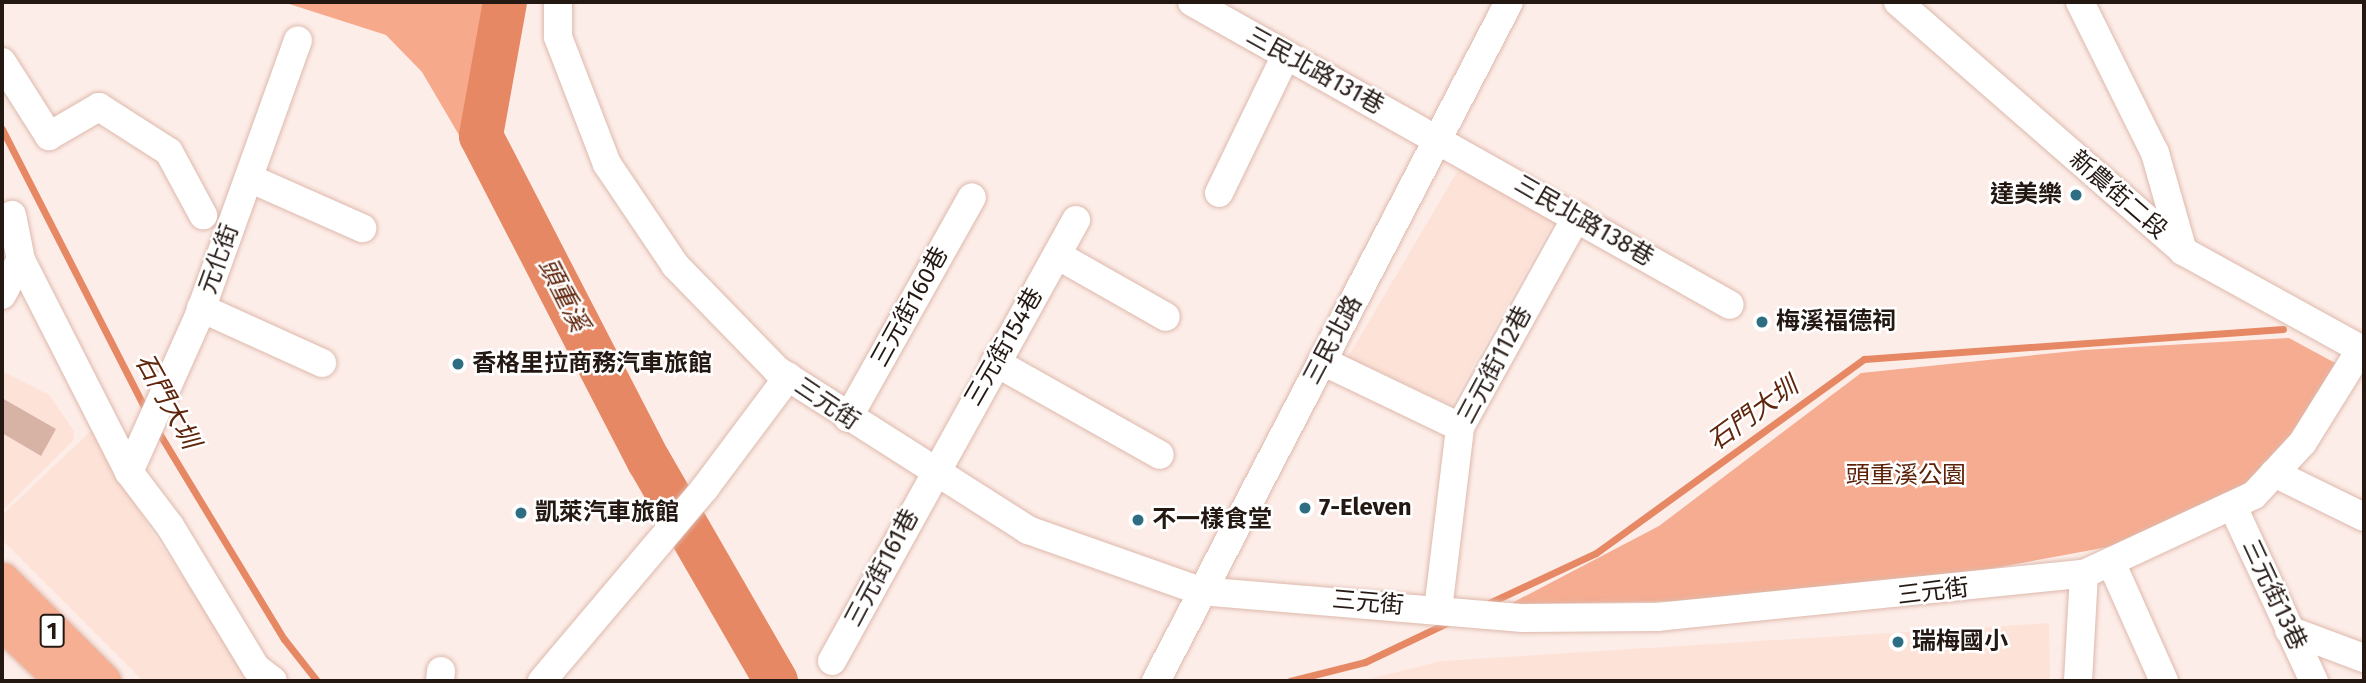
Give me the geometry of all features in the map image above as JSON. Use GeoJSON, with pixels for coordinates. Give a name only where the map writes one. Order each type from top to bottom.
{"type":"FeatureCollection","features":[{"type":"Feature","properties":{"kind":"main road","name":"1"},"geometry":{"type":"LineString","coordinates":[[2,580],[103,681]]}},
{"type":"Feature","properties":{"kind":"main road","name":"1"},"geometry":{"type":"LineString","coordinates":[[2,622],[64,681]]}},
{"type":"Feature","properties":{"kind":"street","name":"三元街"},"geometry":{"type":"LineString","coordinates":[[558,2],[562,50],[607,164],[675,265],[788,377],[932,475],[1028,530],[1200,591],[1486,614],[1657,617],[2084,574],[2234,509],[2303,442],[2363,350]]}},
{"type":"Feature","properties":{"kind":"street","name":"三民北路131巷"},"geometry":{"type":"LineString","coordinates":[[1192,2],[1438,140]]}},
{"type":"Feature","properties":{"kind":"street","name":"三民北路"},"geometry":{"type":"LineString","coordinates":[[1157,680],[1200,591],[1509,2]]}},
{"type":"Feature","properties":{"kind":"street","name":"新農街二段"},"geometry":{"type":"LineString","coordinates":[[1898,2],[2183,251],[2363,350]]}},
{"type":"Feature","properties":{"kind":"street"},"geometry":{"type":"LineString","coordinates":[[2080,2],[2155,153],[2183,251]]}},
{"type":"Feature","properties":{"kind":"street","name":"元化街"},"geometry":{"type":"LineString","coordinates":[[129,472],[144,448],[162,407],[201,308],[298,40]]}},
{"type":"Feature","properties":{"kind":"street"},"geometry":{"type":"LineString","coordinates":[[1219,193],[1286,55]]}},
{"type":"Feature","properties":{"kind":"street"},"geometry":{"type":"LineString","coordinates":[[2,62],[49,136],[99,107],[169,152],[203,215]]}},
{"type":"Feature","properties":{"kind":"street","name":"三民北路138巷"},"geometry":{"type":"LineString","coordinates":[[1438,140],[1577,216],[1730,305]]}},
{"type":"Feature","properties":{"kind":"street"},"geometry":{"type":"LineString","coordinates":[[249,178],[362,228]]}},
{"type":"Feature","properties":{"kind":"street","name":"三元街160巷"},"geometry":{"type":"LineString","coordinates":[[848,418],[972,197]]}},
{"type":"Feature","properties":{"kind":"street"},"geometry":{"type":"LineString","coordinates":[[12,215],[20,260],[129,472],[170,526],[256,668],[273,681]]}},
{"type":"Feature","properties":{"kind":"street","name":"三元街112巷"},"geometry":{"type":"LineString","coordinates":[[1446,610],[1460,426],[1577,216]]}},
{"type":"Feature","properties":{"kind":"street","name":"三元街154巷"},"geometry":{"type":"LineString","coordinates":[[932,475],[1076,219]]}},
{"type":"Feature","properties":{"kind":"street"},"geometry":{"type":"LineString","coordinates":[[1056,255],[1166,317]]}},
{"type":"Feature","properties":{"kind":"street"},"geometry":{"type":"LineString","coordinates":[[2,295],[20,260]]}},
{"type":"Feature","properties":{"kind":"street"},"geometry":{"type":"LineString","coordinates":[[201,308],[322,363]]}},
{"type":"Feature","properties":{"kind":"street"},"geometry":{"type":"LineString","coordinates":[[1322,361],[1460,426]]}},
{"type":"Feature","properties":{"kind":"street"},"geometry":{"type":"LineString","coordinates":[[995,362],[1160,456]]}},
{"type":"Feature","properties":{"kind":"street"},"geometry":{"type":"LineString","coordinates":[[542,681],[705,488],[788,377]]}},
{"type":"Feature","properties":{"kind":"street"},"geometry":{"type":"LineString","coordinates":[[2274,473],[2364,517]]}},
{"type":"Feature","properties":{"kind":"street","name":"三元街161巷"},"geometry":{"type":"LineString","coordinates":[[832,662],[932,475]]}},
{"type":"Feature","properties":{"kind":"street","name":"三元街13巷"},"geometry":{"type":"LineString","coordinates":[[2234,509],[2314,681]]}},
{"type":"Feature","properties":{"kind":"street"},"geometry":{"type":"LineString","coordinates":[[2111,562],[2164,681]]}},
{"type":"Feature","properties":{"kind":"street"},"geometry":{"type":"LineString","coordinates":[[2078,681],[2084,574]]}},
{"type":"Feature","properties":{"kind":"street"},"geometry":{"type":"LineString","coordinates":[[2289,630],[2364,657]]}},
{"type":"Feature","properties":{"kind":"shaded area"},"geometry":{"type":"Polygon","coordinates":[[[283,2],[490,2],[466,147],[422,72],[386,35],[283,2]]]}},
{"type":"Feature","properties":{"kind":"shaded area"},"geometry":{"type":"Polygon","coordinates":[[[1460,167],[1554,220],[1451,405],[1348,357],[1460,167]]]}},
{"type":"Feature","properties":{"kind":"shaded area"},"geometry":{"type":"Polygon","coordinates":[[[2,371],[49,395],[74,431],[73,441],[2,511],[2,371]]]}},
{"type":"Feature","properties":{"kind":"shaded area"},"geometry":{"type":"Polygon","coordinates":[[[92,430],[153,534],[254,681],[143,681],[2,540],[2,515],[92,430]]]}},
{"type":"Feature","properties":{"kind":"shaded area","name":"瑞梅國小"},"geometry":{"type":"Polygon","coordinates":[[[2049,623],[2050,681],[1360,681],[1442,661],[2049,623]]]}},
{"type":"Feature","properties":{"kind":"green space","name":"頭重溪公園"},"geometry":{"type":"Polygon","coordinates":[[[2289,338],[2337,364],[2277,463],[2213,505],[2124,544],[1924,581],[1751,600],[1510,604],[1659,526],[1861,373],[2084,350],[2289,338]]]}},
{"type":"Feature","properties":{"kind":"building"},"geometry":{"type":"Polygon","coordinates":[[[2,398],[56,429],[41,456],[2,433],[2,398]]]}},
{"type":"Feature","properties":{"kind":"waterway","name":"頭重溪"},"geometry":{"type":"LineString","coordinates":[[505,2],[481,136],[649,461],[776,681]]}},
{"type":"Feature","properties":{"kind":"waterway","name":"石門大圳"},"geometry":{"type":"LineString","coordinates":[[2,129],[147,412]]}},
{"type":"Feature","properties":{"kind":"waterway","name":"石門大圳"},"geometry":{"type":"LineString","coordinates":[[1487,604],[1596,553],[1864,359],[2283,329]]}},
{"type":"Feature","properties":{"kind":"waterway","name":"石門大圳"},"geometry":{"type":"LineString","coordinates":[[156,428],[284,639],[317,681]]}},
{"type":"Feature","properties":{"kind":"waterway","name":"石門大圳"},"geometry":{"type":"LineString","coordinates":[[1290,681],[1365,662],[1451,621]]}},
{"type":"Feature","properties":{"kind":"place","name":"達美樂"},"geometry":{"type":"Point","coordinates":[2076,195]}},
{"type":"Feature","properties":{"kind":"place","name":"梅溪福德祠"},"geometry":{"type":"Point","coordinates":[1762,322]}},
{"type":"Feature","properties":{"kind":"place","name":"香格里拉商務汽車旅館"},"geometry":{"type":"Point","coordinates":[458,364]}},
{"type":"Feature","properties":{"kind":"place","name":"7-Eleven"},"geometry":{"type":"Point","coordinates":[1305,508]}},
{"type":"Feature","properties":{"kind":"place","name":"凱萊汽車旅館"},"geometry":{"type":"Point","coordinates":[521,513]}},
{"type":"Feature","properties":{"kind":"place","name":"不一樣食堂"},"geometry":{"type":"Point","coordinates":[1138,520]}},
{"type":"Feature","properties":{"kind":"place","name":"瑞梅國小"},"geometry":{"type":"Point","coordinates":[1898,642]}}]}
